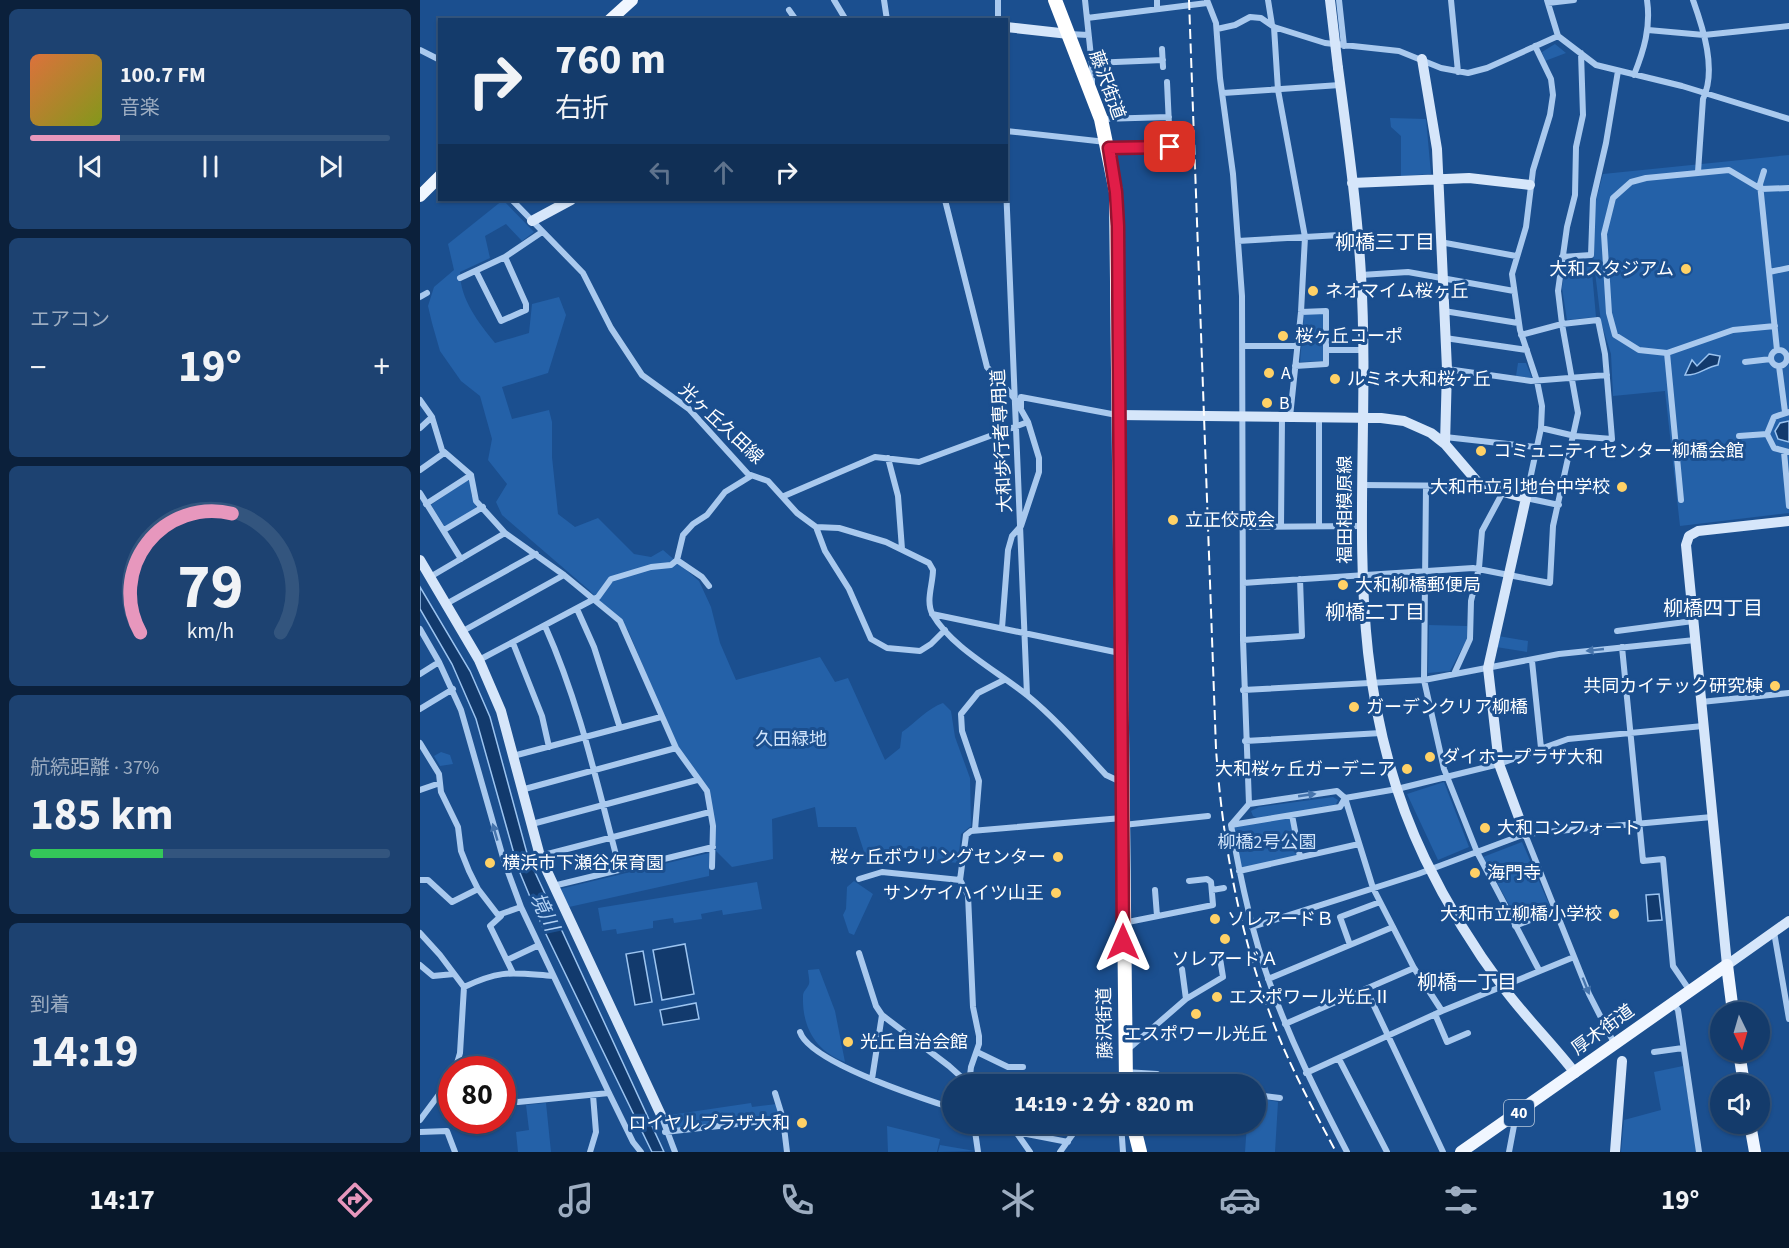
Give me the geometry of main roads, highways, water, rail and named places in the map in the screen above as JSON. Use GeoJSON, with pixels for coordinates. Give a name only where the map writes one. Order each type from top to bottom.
{"type":"FeatureCollection","features":[{"type":"Feature","properties":{"kind":"highway","name":"藤沢街道"},"geometry":{"type":"LineString","coordinates":[[1055,0],[1101,119],[1116,192],[1125,1074]]}},
{"type":"Feature","properties":{"kind":"highway"},"geometry":{"type":"LineString","coordinates":[[1136,1134],[1140,1152]]}},
{"type":"Feature","properties":{"kind":"main road"},"geometry":{"type":"LineString","coordinates":[[612,18],[632,0]]}},
{"type":"Feature","properties":{"kind":"main road"},"geometry":{"type":"LineString","coordinates":[[420,196],[438,178]]}},
{"type":"Feature","properties":{"kind":"main road","name":"厚木街道"},"geometry":{"type":"LineString","coordinates":[[1461,1152],[1728,965],[1732,1002]]}},
{"type":"Feature","properties":{"kind":"main road"},"geometry":{"type":"LineString","coordinates":[[1752,1134],[1755,1152]]}},
{"type":"Feature","properties":{"kind":"water"},"geometry":{"type":"Polygon","coordinates":[[[1709,354],[1720,356],[1718,365],[1685,375],[1692,360],[1697,366],[1709,354]]]}},
{"type":"Feature","properties":{"kind":"water"},"geometry":{"type":"Polygon","coordinates":[[[1789,421],[1789,442],[1778,439],[1775,431],[1780,423],[1789,421]]]}},
{"type":"Feature","properties":{"kind":"water","name":"境川"},"geometry":{"type":"Polygon","coordinates":[[[420,587],[470,671],[490,717],[528,857],[664,1152],[652,1152],[543,928],[518,868],[476,719],[452,664],[420,609],[420,587]]]}},
{"type":"Feature","properties":{"kind":"water"},"geometry":{"type":"Polygon","coordinates":[[[1659,894],[1662,920],[1648,921],[1646,895],[1659,894]]]}},
{"type":"Feature","properties":{"kind":"water"},"geometry":{"type":"Polygon","coordinates":[[[685,944],[694,994],[662,1000],[653,950],[685,944]]]}},
{"type":"Feature","properties":{"kind":"water"},"geometry":{"type":"Polygon","coordinates":[[[643,951],[652,1002],[635,1005],[626,954],[643,951]]]}},
{"type":"Feature","properties":{"kind":"water"},"geometry":{"type":"Polygon","coordinates":[[[696,1003],[699,1019],[663,1025],[660,1010],[696,1003]]]}},
{"type":"Feature","properties":{"kind":"railway"},"geometry":{"type":"LineString","coordinates":[[1189,0],[1219,787],[1236,898],[1255,971],[1281,1042],[1336,1152]]}},
{"type":"Feature","properties":{"kind":"place","name":"大和スタジアム"},"geometry":{"type":"Point","coordinates":[1686,269]}},
{"type":"Feature","properties":{"kind":"place","name":"ネオマイム桜ヶ丘"},"geometry":{"type":"Point","coordinates":[1313,291]}},
{"type":"Feature","properties":{"kind":"place","name":"桜ヶ丘コーポ"},"geometry":{"type":"Point","coordinates":[1283,336]}},
{"type":"Feature","properties":{"kind":"place","name":"A"},"geometry":{"type":"Point","coordinates":[1269,373]}},
{"type":"Feature","properties":{"kind":"place","name":"ルミネ大和桜ヶ丘"},"geometry":{"type":"Point","coordinates":[1335,379]}},
{"type":"Feature","properties":{"kind":"place","name":"B"},"geometry":{"type":"Point","coordinates":[1267,403]}},
{"type":"Feature","properties":{"kind":"place","name":"コミュニティセンター柳橋会館"},"geometry":{"type":"Point","coordinates":[1481,451]}},
{"type":"Feature","properties":{"kind":"place","name":"大和市立引地台中学校"},"geometry":{"type":"Point","coordinates":[1622,487]}},
{"type":"Feature","properties":{"kind":"place","name":"立正佼成会"},"geometry":{"type":"Point","coordinates":[1173,520]}},
{"type":"Feature","properties":{"kind":"place","name":"大和柳橋郵便局"},"geometry":{"type":"Point","coordinates":[1343,585]}},
{"type":"Feature","properties":{"kind":"place","name":"共同カイテック研究棟"},"geometry":{"type":"Point","coordinates":[1775,686]}},
{"type":"Feature","properties":{"kind":"place","name":"ガーデンクリア柳橋"},"geometry":{"type":"Point","coordinates":[1354,707]}},
{"type":"Feature","properties":{"kind":"place","name":"ダイホープラザ大和"},"geometry":{"type":"Point","coordinates":[1430,757]}},
{"type":"Feature","properties":{"kind":"place","name":"大和桜ヶ丘ガーデニア"},"geometry":{"type":"Point","coordinates":[1407,769]}},
{"type":"Feature","properties":{"kind":"place","name":"大和コンフォート"},"geometry":{"type":"Point","coordinates":[1485,828]}},
{"type":"Feature","properties":{"kind":"place","name":"桜ヶ丘ボウリングセンター"},"geometry":{"type":"Point","coordinates":[1058,857]}},
{"type":"Feature","properties":{"kind":"place","name":"横浜市下瀬谷保育園"},"geometry":{"type":"Point","coordinates":[490,863]}},
{"type":"Feature","properties":{"kind":"place","name":"海門寺"},"geometry":{"type":"Point","coordinates":[1475,873]}},
{"type":"Feature","properties":{"kind":"place","name":"サンケイハイツ山王"},"geometry":{"type":"Point","coordinates":[1056,893]}},
{"type":"Feature","properties":{"kind":"place","name":"大和市立柳橋小学校"},"geometry":{"type":"Point","coordinates":[1614,914]}},
{"type":"Feature","properties":{"kind":"place","name":"ソレアードＢ"},"geometry":{"type":"Point","coordinates":[1215,919]}},
{"type":"Feature","properties":{"kind":"place","name":"ソレアードＡ"},"geometry":{"type":"Point","coordinates":[1225,939]}},
{"type":"Feature","properties":{"kind":"place","name":"エスポワール光丘Ⅱ"},"geometry":{"type":"Point","coordinates":[1217,997]}},
{"type":"Feature","properties":{"kind":"place","name":"エスポワール光丘"},"geometry":{"type":"Point","coordinates":[1196,1014]}},
{"type":"Feature","properties":{"kind":"place","name":"光丘自治会館"},"geometry":{"type":"Point","coordinates":[848,1042]}},
{"type":"Feature","properties":{"kind":"place","name":"ロイヤルプラザ大和"},"geometry":{"type":"Point","coordinates":[802,1123]}},
{"type":"Feature","properties":{"kind":"district","name":"柳橋三丁目"},"geometry":{"type":"Point","coordinates":[1385,243]}},
{"type":"Feature","properties":{"kind":"district","name":"柳橋四丁目"},"geometry":{"type":"Point","coordinates":[1713,609]}},
{"type":"Feature","properties":{"kind":"district","name":"柳橋二丁目"},"geometry":{"type":"Point","coordinates":[1375,613]}},
{"type":"Feature","properties":{"kind":"district","name":"柳橋一丁目"},"geometry":{"type":"Point","coordinates":[1467,983]}},
{"type":"Feature","properties":{"kind":"park label","name":"久田緑地"},"geometry":{"type":"Point","coordinates":[791,739]}},
{"type":"Feature","properties":{"kind":"park label","name":"柳橋2号公園"},"geometry":{"type":"Point","coordinates":[1267,842]}}]}
